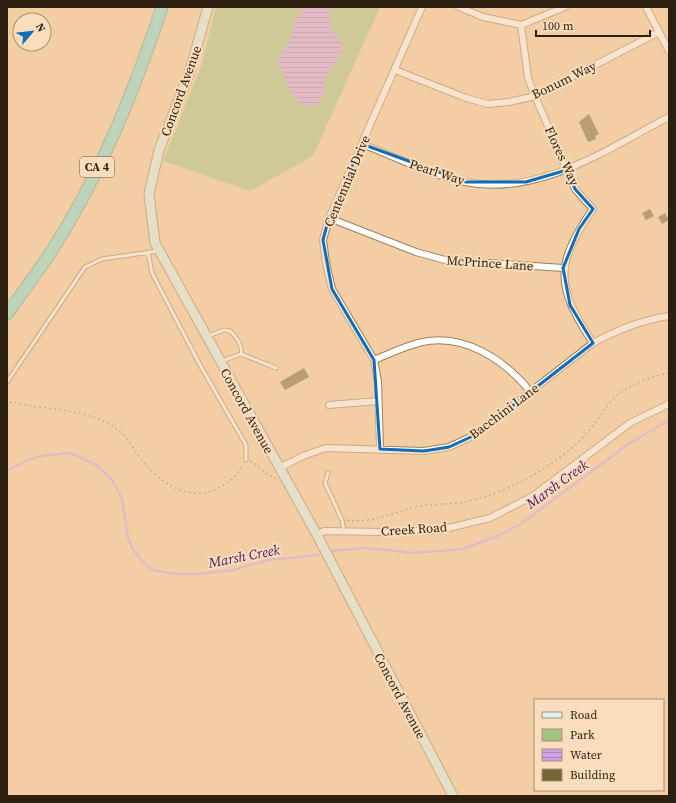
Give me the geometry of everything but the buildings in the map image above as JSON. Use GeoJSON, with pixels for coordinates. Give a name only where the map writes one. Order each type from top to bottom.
{"type":"FeatureCollection","features":[{"type":"Feature","properties":{"kind":"highway","name":"CA 4"},"geometry":{"type":"LineString","coordinates":[[7,314],[51,251],[74,212],[110,144],[141,69],[162,7]]}},
{"type":"Feature","properties":{"kind":"street","name":"Concord Avenue"},"geometry":{"type":"LineString","coordinates":[[208,7],[189,74],[159,150],[149,194],[155,243],[317,536],[453,796]]}},
{"type":"Feature","properties":{"kind":"street","name":"Centennial Drive"},"geometry":{"type":"LineString","coordinates":[[380,449],[378,382],[374,360],[332,289],[326,263],[323,240],[329,218],[422,7]]}},
{"type":"Feature","properties":{"kind":"street"},"geometry":{"type":"LineString","coordinates":[[459,7],[483,17],[521,25],[565,7]]}},
{"type":"Feature","properties":{"kind":"street"},"geometry":{"type":"LineString","coordinates":[[646,7],[669,51]]}},
{"type":"Feature","properties":{"kind":"street","name":"Flores Way"},"geometry":{"type":"LineString","coordinates":[[521,25],[527,72],[535,96],[575,189],[593,209],[579,229],[569,248],[563,268],[565,288],[570,306],[593,343]]}},
{"type":"Feature","properties":{"kind":"street","name":"Bonum Way"},"geometry":{"type":"LineString","coordinates":[[395,70],[466,98],[488,104],[509,102],[535,96],[659,32]]}},
{"type":"Feature","properties":{"kind":"street","name":"Pearl Way"},"geometry":{"type":"LineString","coordinates":[[362,144],[445,177],[466,182],[494,184],[526,182],[567,170],[669,117]]}},
{"type":"Feature","properties":{"kind":"street","name":"McPrince Lane"},"geometry":{"type":"LineString","coordinates":[[329,218],[416,252],[444,260],[563,268]]}},
{"type":"Feature","properties":{"kind":"street","name":"Bacchini Lane"},"geometry":{"type":"LineString","coordinates":[[279,468],[303,456],[326,448],[424,451],[449,447],[475,435],[593,343],[615,331],[652,319],[669,316]]}},
{"type":"Feature","properties":{"kind":"street"},"geometry":{"type":"LineString","coordinates":[[374,360],[404,347],[423,342],[443,340],[481,350],[498,359],[516,374],[530,391]]}},
{"type":"Feature","properties":{"kind":"street"},"geometry":{"type":"LineString","coordinates":[[329,405],[378,401]]}},
{"type":"Feature","properties":{"kind":"street","name":"Creek Road"},"geometry":{"type":"LineString","coordinates":[[317,536],[324,531],[344,530],[381,532],[440,530],[490,518],[533,496],[630,423],[669,404]]}},
{"type":"Feature","properties":{"kind":"lane"},"geometry":{"type":"LineString","coordinates":[[7,382],[85,267],[102,259],[159,251]]}},
{"type":"Feature","properties":{"kind":"lane"},"geometry":{"type":"LineString","coordinates":[[148,252],[152,273],[200,366],[246,445],[246,460]]}},
{"type":"Feature","properties":{"kind":"lane"},"geometry":{"type":"LineString","coordinates":[[207,337],[224,330],[230,330],[240,344],[241,354]]}},
{"type":"Feature","properties":{"kind":"lane"},"geometry":{"type":"LineString","coordinates":[[220,362],[241,354],[276,368]]}},
{"type":"Feature","properties":{"kind":"lane"},"geometry":{"type":"LineString","coordinates":[[328,473],[325,483],[342,520],[344,530]]}},
{"type":"Feature","properties":{"kind":"path"},"geometry":{"type":"LineString","coordinates":[[342,520],[359,522],[378,520],[395,513],[421,506],[468,502],[507,488],[532,476],[560,457],[582,438],[614,398],[631,386],[653,377],[669,373]]}},
{"type":"Feature","properties":{"kind":"path"},"geometry":{"type":"LineString","coordinates":[[7,407],[11,402],[16,402],[94,417],[114,427],[128,440],[139,457],[159,477],[175,488],[189,493],[198,494],[220,488],[236,475],[246,460],[259,466],[269,477],[276,478]]}},
{"type":"Feature","properties":{"kind":"highlighted area"},"geometry":{"type":"Polygon","coordinates":[[[362,144],[466,182],[526,182],[567,170],[575,189],[593,209],[579,229],[563,268],[570,305],[593,343],[475,435],[449,447],[424,451],[380,449],[374,360],[332,289],[323,240],[329,218],[362,144]]]}},
{"type":"Feature","properties":{"kind":"green space"},"geometry":{"type":"Polygon","coordinates":[[[216,7],[380,7],[313,156],[250,191],[163,161],[202,64],[216,7]]]}},
{"type":"Feature","properties":{"kind":"water"},"geometry":{"type":"Polygon","coordinates":[[[306,7],[328,7],[330,11],[330,26],[340,40],[342,51],[330,70],[325,81],[323,96],[316,107],[307,107],[298,102],[287,86],[285,76],[279,65],[279,56],[290,40],[295,19],[306,7]]]}},
{"type":"Feature","properties":{"kind":"waterway","name":"Marsh Creek"},"geometry":{"type":"LineString","coordinates":[[331,551],[366,548],[414,553],[463,549],[500,535],[522,523],[627,445],[669,420]]}},
{"type":"Feature","properties":{"kind":"waterway","name":"Marsh Creek"},"geometry":{"type":"LineString","coordinates":[[7,471],[30,459],[47,455],[71,453],[96,465],[112,480],[122,498],[128,539],[134,551],[144,563],[153,570],[176,574],[199,574],[234,570],[268,560],[319,555]]}}]}
